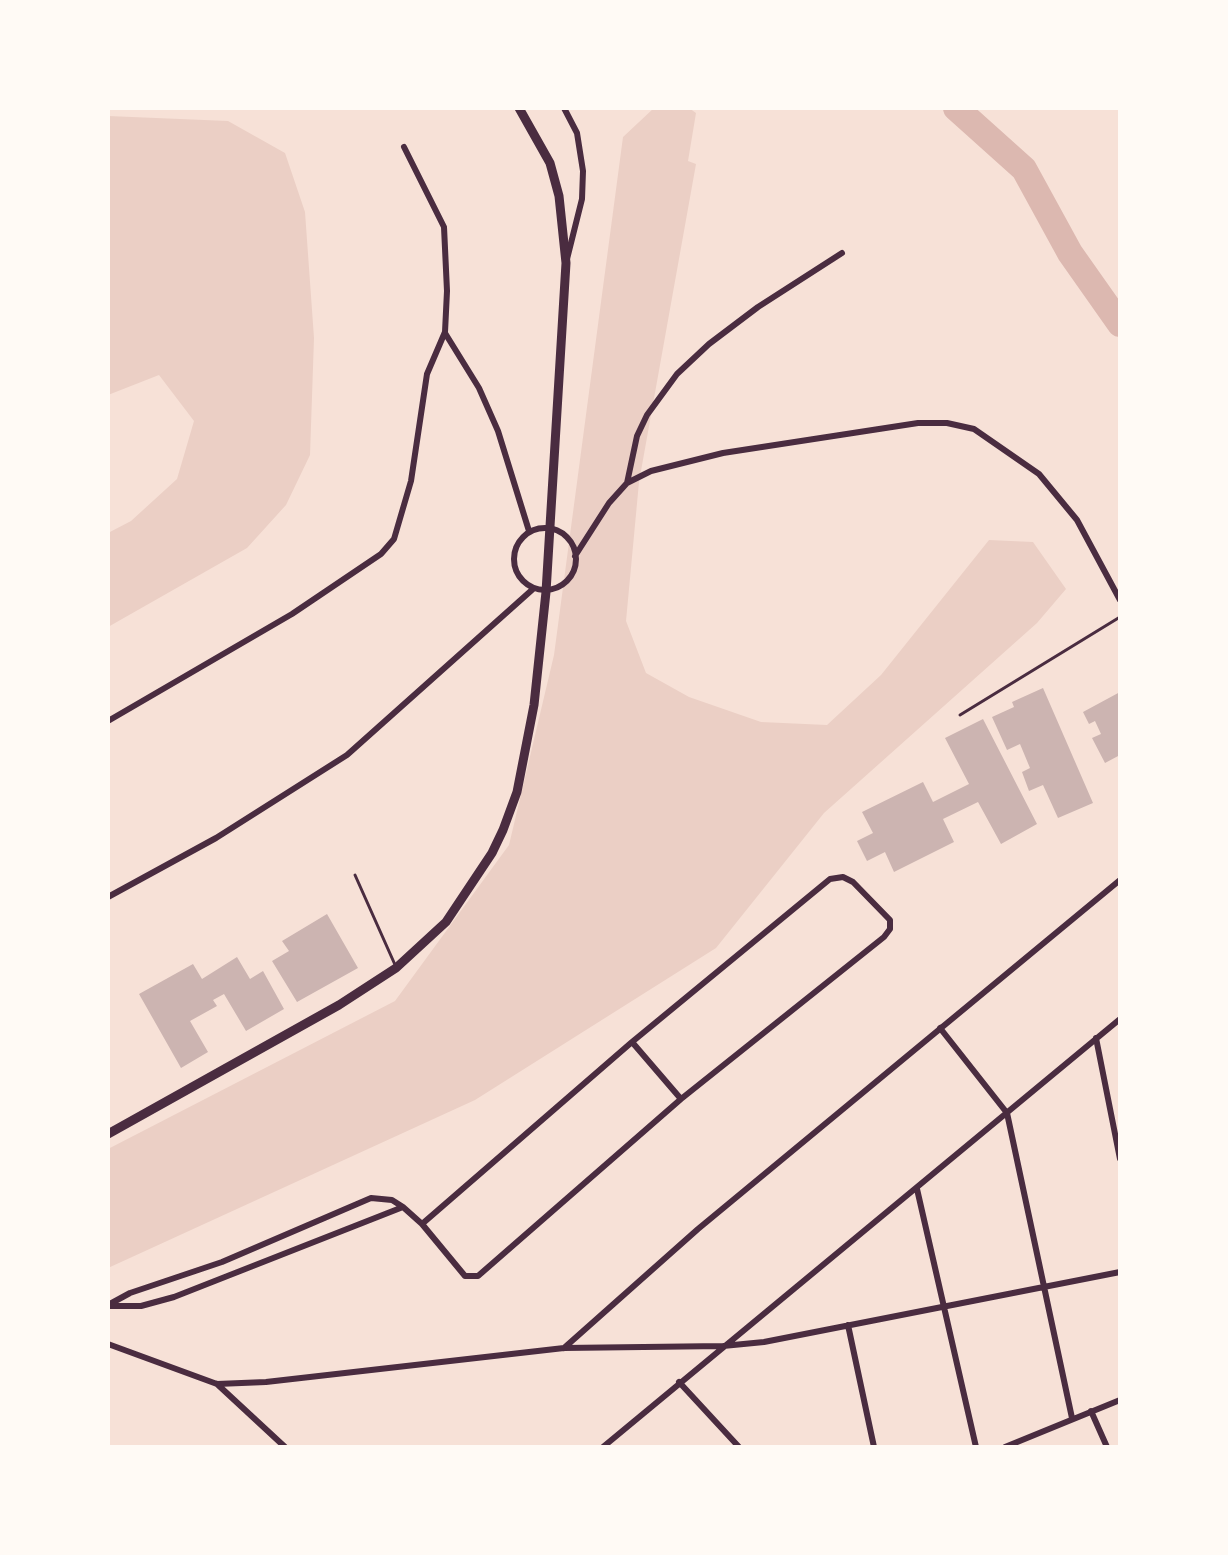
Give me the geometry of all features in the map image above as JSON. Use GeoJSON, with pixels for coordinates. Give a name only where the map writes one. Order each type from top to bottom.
{"type":"FeatureCollection","features":[{"type":"Feature","properties":{"kind":"main road"},"geometry":{"type":"LineString","coordinates":[[108,1134],[339,1005],[396,968],[446,922],[492,853],[503,830],[527,746],[546,592],[566,263],[559,196],[550,163],[519,108]]}},
{"type":"Feature","properties":{"kind":"street"},"geometry":{"type":"LineString","coordinates":[[564,108],[577,133],[583,171],[578,220],[566,263]]}},
{"type":"Feature","properties":{"kind":"street"},"geometry":{"type":"LineString","coordinates":[[108,721],[292,614],[381,554],[394,539],[402,521],[427,374],[445,332],[448,253],[444,227],[404,147]]}},
{"type":"Feature","properties":{"kind":"street"},"geometry":{"type":"LineString","coordinates":[[627,483],[637,436],[658,395],[677,374],[709,344],[758,307],[842,253]]}},
{"type":"Feature","properties":{"kind":"street"},"geometry":{"type":"LineString","coordinates":[[445,332],[479,388],[492,417],[529,531]]}},
{"type":"Feature","properties":{"kind":"street"},"geometry":{"type":"LineString","coordinates":[[575,556],[567,537],[551,528],[529,531],[518,544],[515,564],[520,579],[533,589],[546,592],[563,584],[570,576],[575,556],[594,524],[627,483],[651,471],[738,451],[918,423],[947,423],[974,429],[1039,474],[1077,520],[1120,600]]}},
{"type":"Feature","properties":{"kind":"street"},"geometry":{"type":"LineString","coordinates":[[108,897],[216,838],[347,755],[533,589]]}},
{"type":"Feature","properties":{"kind":"street"},"geometry":{"type":"LineString","coordinates":[[108,1306],[130,1293],[222,1262],[371,1198],[392,1200],[403,1207],[422,1224],[465,1276],[485,1272],[681,1099],[884,937],[890,929],[890,920],[853,882],[835,877],[632,1042],[422,1224]]}},
{"type":"Feature","properties":{"kind":"street"},"geometry":{"type":"LineString","coordinates":[[564,1348],[698,1229],[1120,880]]}},
{"type":"Feature","properties":{"kind":"street"},"geometry":{"type":"LineString","coordinates":[[604,1447],[1120,1019]]}},
{"type":"Feature","properties":{"kind":"street"},"geometry":{"type":"LineString","coordinates":[[940,1028],[1007,1113],[1072,1418]]}},
{"type":"Feature","properties":{"kind":"street"},"geometry":{"type":"LineString","coordinates":[[1096,1038],[1120,1159]]}},
{"type":"Feature","properties":{"kind":"street"},"geometry":{"type":"LineString","coordinates":[[632,1042],[681,1099]]}},
{"type":"Feature","properties":{"kind":"street"},"geometry":{"type":"LineString","coordinates":[[917,1189],[976,1447]]}},
{"type":"Feature","properties":{"kind":"street"},"geometry":{"type":"LineString","coordinates":[[108,1306],[141,1306],[174,1297],[403,1207]]}},
{"type":"Feature","properties":{"kind":"street"},"geometry":{"type":"LineString","coordinates":[[108,1344],[217,1384],[266,1382],[564,1348],[723,1346],[1120,1272]]}},
{"type":"Feature","properties":{"kind":"street"},"geometry":{"type":"LineString","coordinates":[[848,1325],[874,1447]]}},
{"type":"Feature","properties":{"kind":"street"},"geometry":{"type":"LineString","coordinates":[[679,1382],[739,1447]]}},
{"type":"Feature","properties":{"kind":"street"},"geometry":{"type":"LineString","coordinates":[[217,1384],[285,1447]]}},
{"type":"Feature","properties":{"kind":"street"},"geometry":{"type":"LineString","coordinates":[[1005,1447],[1120,1400]]}},
{"type":"Feature","properties":{"kind":"street"},"geometry":{"type":"LineString","coordinates":[[1091,1411],[1107,1447]]}},
{"type":"Feature","properties":{"kind":"lane"},"geometry":{"type":"LineString","coordinates":[[960,715],[1120,617]]}},
{"type":"Feature","properties":{"kind":"lane"},"geometry":{"type":"LineString","coordinates":[[355,875],[396,968]]}},
{"type":"Feature","properties":{"kind":"shaded area"},"geometry":{"type":"Polygon","coordinates":[[[654,108],[689,108],[696,113],[688,161],[696,164],[639,482],[626,621],[646,673],[689,697],[761,722],[827,725],[881,675],[989,540],[1033,542],[1066,589],[1037,623],[824,813],[716,948],[475,1100],[108,1268],[108,1149],[395,1001],[509,845],[554,655],[623,137],[654,108]]]}},
{"type":"Feature","properties":{"kind":"shaded area"},"geometry":{"type":"Polygon","coordinates":[[[108,116],[228,121],[285,153],[305,212],[314,338],[310,455],[286,505],[247,548],[108,627],[108,533],[131,521],[177,479],[194,421],[159,375],[108,395],[108,116]]]}},
{"type":"Feature","properties":{"kind":"building"},"geometry":{"type":"Polygon","coordinates":[[[1043,688],[1093,803],[1058,818],[1043,785],[1029,791],[1022,772],[1030,768],[1020,744],[1007,750],[992,717],[1014,707],[1012,702],[1043,688]]]}},
{"type":"Feature","properties":{"kind":"building"},"geometry":{"type":"Polygon","coordinates":[[[1120,692],[1120,755],[1105,763],[1092,738],[1101,734],[1095,721],[1089,724],[1083,712],[1120,692]]]}},
{"type":"Feature","properties":{"kind":"building"},"geometry":{"type":"Polygon","coordinates":[[[983,719],[1037,824],[1001,844],[978,802],[943,819],[954,842],[894,872],[885,852],[867,861],[857,841],[873,833],[862,812],[923,782],[933,802],[969,784],[945,738],[983,719]]]}},
{"type":"Feature","properties":{"kind":"building"},"geometry":{"type":"Polygon","coordinates":[[[327,914],[358,968],[297,1002],[272,961],[289,951],[282,941],[327,914]]]}},
{"type":"Feature","properties":{"kind":"building"},"geometry":{"type":"Polygon","coordinates":[[[237,957],[250,979],[263,971],[284,1009],[246,1031],[224,994],[213,1000],[217,1006],[190,1021],[208,1052],[181,1068],[139,994],[193,964],[202,979],[237,957]]]}},
{"type":"Feature","properties":{"kind":"waterway"},"geometry":{"type":"LineString","coordinates":[[956,108],[1024,169],[1070,253],[1120,324]]}}]}
